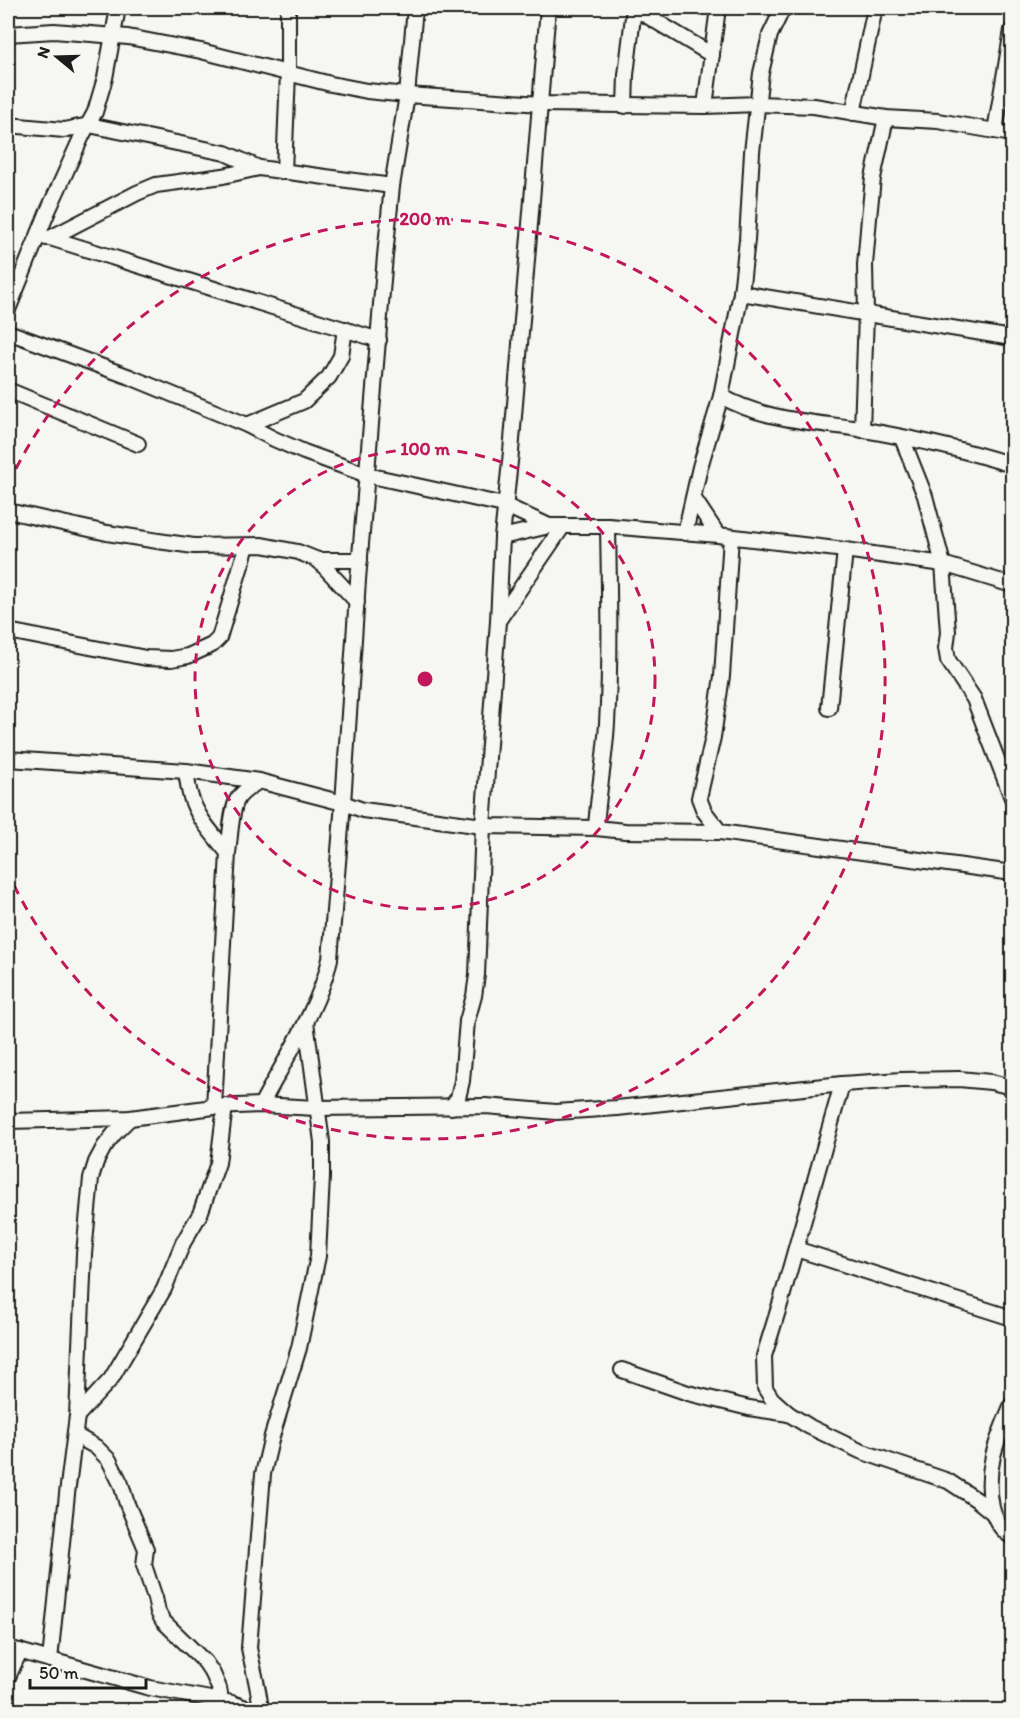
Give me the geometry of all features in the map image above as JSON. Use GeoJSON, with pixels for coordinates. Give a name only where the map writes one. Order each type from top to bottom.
{"type":"FeatureCollection","features":[{"type":"Feature","properties":{"kind":"street"},"geometry":{"type":"LineString","coordinates":[[8,310],[44,237],[75,151],[95,112],[105,78],[118,8]]}},
{"type":"Feature","properties":{"kind":"street"},"geometry":{"type":"LineString","coordinates":[[284,171],[288,8]]}},
{"type":"Feature","properties":{"kind":"street"},"geometry":{"type":"LineString","coordinates":[[261,1105],[306,1022],[327,976],[330,959],[344,803],[360,560],[392,186],[407,95],[415,8]]}},
{"type":"Feature","properties":{"kind":"street"},"geometry":{"type":"LineString","coordinates":[[450,1107],[458,1098],[462,1081],[466,1021],[474,996],[477,975],[483,826],[504,505],[511,452],[548,8]]}},
{"type":"Feature","properties":{"kind":"street"},"geometry":{"type":"LineString","coordinates":[[624,106],[634,8],[712,55]]}},
{"type":"Feature","properties":{"kind":"street"},"geometry":{"type":"LineString","coordinates":[[705,106],[718,8]]}},
{"type":"Feature","properties":{"kind":"street"},"geometry":{"type":"LineString","coordinates":[[685,533],[700,467],[721,396],[741,293],[760,73],[770,35],[783,8]]}},
{"type":"Feature","properties":{"kind":"street"},"geometry":{"type":"LineString","coordinates":[[853,113],[875,8]]}},
{"type":"Feature","properties":{"kind":"street"},"geometry":{"type":"LineString","coordinates":[[995,131],[1012,30]]}},
{"type":"Feature","properties":{"kind":"street"},"geometry":{"type":"LineString","coordinates":[[8,34],[54,31],[113,36],[192,50],[331,84],[407,95],[541,104],[814,106],[886,118],[938,121],[1012,134]]}},
{"type":"Feature","properties":{"kind":"street"},"geometry":{"type":"LineString","coordinates":[[862,430],[866,314],[865,265],[873,178],[886,118]]}},
{"type":"Feature","properties":{"kind":"street"},"geometry":{"type":"LineString","coordinates":[[8,125],[64,130],[89,124],[225,153],[259,168],[392,186]]}},
{"type":"Feature","properties":{"kind":"street"},"geometry":{"type":"LineString","coordinates":[[64,130],[75,151]]}},
{"type":"Feature","properties":{"kind":"street"},"geometry":{"type":"LineString","coordinates":[[44,237],[156,185],[223,176],[259,168]]}},
{"type":"Feature","properties":{"kind":"street"},"geometry":{"type":"LineString","coordinates":[[44,237],[379,340]]}},
{"type":"Feature","properties":{"kind":"street"},"geometry":{"type":"LineString","coordinates":[[741,293],[1012,338]]}},
{"type":"Feature","properties":{"kind":"street"},"geometry":{"type":"LineString","coordinates":[[247,425],[304,401],[329,377],[341,356],[345,329]]}},
{"type":"Feature","properties":{"kind":"street"},"geometry":{"type":"LineString","coordinates":[[8,332],[130,377],[247,425],[294,448],[367,475],[504,505],[556,526]]}},
{"type":"Feature","properties":{"kind":"street"},"geometry":{"type":"LineString","coordinates":[[8,390],[138,444]]}},
{"type":"Feature","properties":{"kind":"street"},"geometry":{"type":"LineString","coordinates":[[721,396],[735,404],[770,415],[902,438],[982,455],[1012,465]]}},
{"type":"Feature","properties":{"kind":"street"},"geometry":{"type":"LineString","coordinates":[[902,438],[925,496],[943,564],[948,660],[974,699],[1012,798]]}},
{"type":"Feature","properties":{"kind":"street"},"geometry":{"type":"LineString","coordinates":[[694,499],[724,536],[722,676],[713,737],[699,798],[704,811],[720,832]]}},
{"type":"Feature","properties":{"kind":"street"},"geometry":{"type":"LineString","coordinates":[[8,511],[158,542],[194,546],[262,545],[298,552],[318,560],[360,560]]}},
{"type":"Feature","properties":{"kind":"street"},"geometry":{"type":"LineString","coordinates":[[498,621],[556,526]]}},
{"type":"Feature","properties":{"kind":"street"},"geometry":{"type":"LineString","coordinates":[[502,537],[556,526],[608,526],[724,536],[943,564],[1012,585]]}},
{"type":"Feature","properties":{"kind":"street"},"geometry":{"type":"LineString","coordinates":[[596,828],[607,724],[610,631],[608,526]]}},
{"type":"Feature","properties":{"kind":"street"},"geometry":{"type":"LineString","coordinates":[[8,631],[146,658],[171,659],[188,656],[212,645],[219,638],[247,546]]}},
{"type":"Feature","properties":{"kind":"street"},"geometry":{"type":"LineString","coordinates":[[829,708],[845,550]]}},
{"type":"Feature","properties":{"kind":"street"},"geometry":{"type":"LineString","coordinates":[[318,560],[357,602]]}},
{"type":"Feature","properties":{"kind":"street"},"geometry":{"type":"LineString","coordinates":[[8,759],[186,771],[259,781],[363,810],[483,826],[720,832],[1012,873]]}},
{"type":"Feature","properties":{"kind":"street"},"geometry":{"type":"LineString","coordinates":[[186,771],[190,795],[198,812],[206,826],[228,853]]}},
{"type":"Feature","properties":{"kind":"street"},"geometry":{"type":"LineString","coordinates":[[77,1416],[111,1379],[164,1289],[183,1243],[200,1214],[218,1163],[228,853],[237,800],[259,781]]}},
{"type":"Feature","properties":{"kind":"street"},"geometry":{"type":"LineString","coordinates":[[261,1710],[259,1688],[249,1648],[263,1474],[274,1426],[299,1348],[318,1256],[322,1142],[306,1022]]}},
{"type":"Feature","properties":{"kind":"street"},"geometry":{"type":"LineString","coordinates":[[8,1121],[130,1118],[219,1106],[261,1105],[316,1108],[486,1106],[556,1112],[912,1079],[959,1079],[992,1082],[1012,1087]]}},
{"type":"Feature","properties":{"kind":"street"},"geometry":{"type":"LineString","coordinates":[[842,1084],[764,1356],[765,1388],[772,1399],[789,1414],[818,1431],[860,1451],[948,1481],[993,1513],[1012,1538]]}},
{"type":"Feature","properties":{"kind":"street"},"geometry":{"type":"LineString","coordinates":[[50,1660],[77,1416],[84,1254],[91,1178],[104,1148],[130,1118]]}},
{"type":"Feature","properties":{"kind":"street"},"geometry":{"type":"LineString","coordinates":[[796,1249],[1012,1318]]}},
{"type":"Feature","properties":{"kind":"street"},"geometry":{"type":"LineString","coordinates":[[622,1370],[688,1393],[749,1408],[789,1414]]}},
{"type":"Feature","properties":{"kind":"street"},"geometry":{"type":"LineString","coordinates":[[993,1513],[988,1491],[989,1473],[993,1455],[1012,1404]]}},
{"type":"Feature","properties":{"kind":"street"},"geometry":{"type":"LineString","coordinates":[[75,1435],[96,1448],[109,1460],[121,1484],[146,1549],[144,1564],[158,1612],[163,1621],[205,1662],[216,1681],[221,1700]]}},
{"type":"Feature","properties":{"kind":"street"},"geometry":{"type":"LineString","coordinates":[[8,1677],[14,1650],[150,1688],[232,1702],[252,1710]]}}]}
